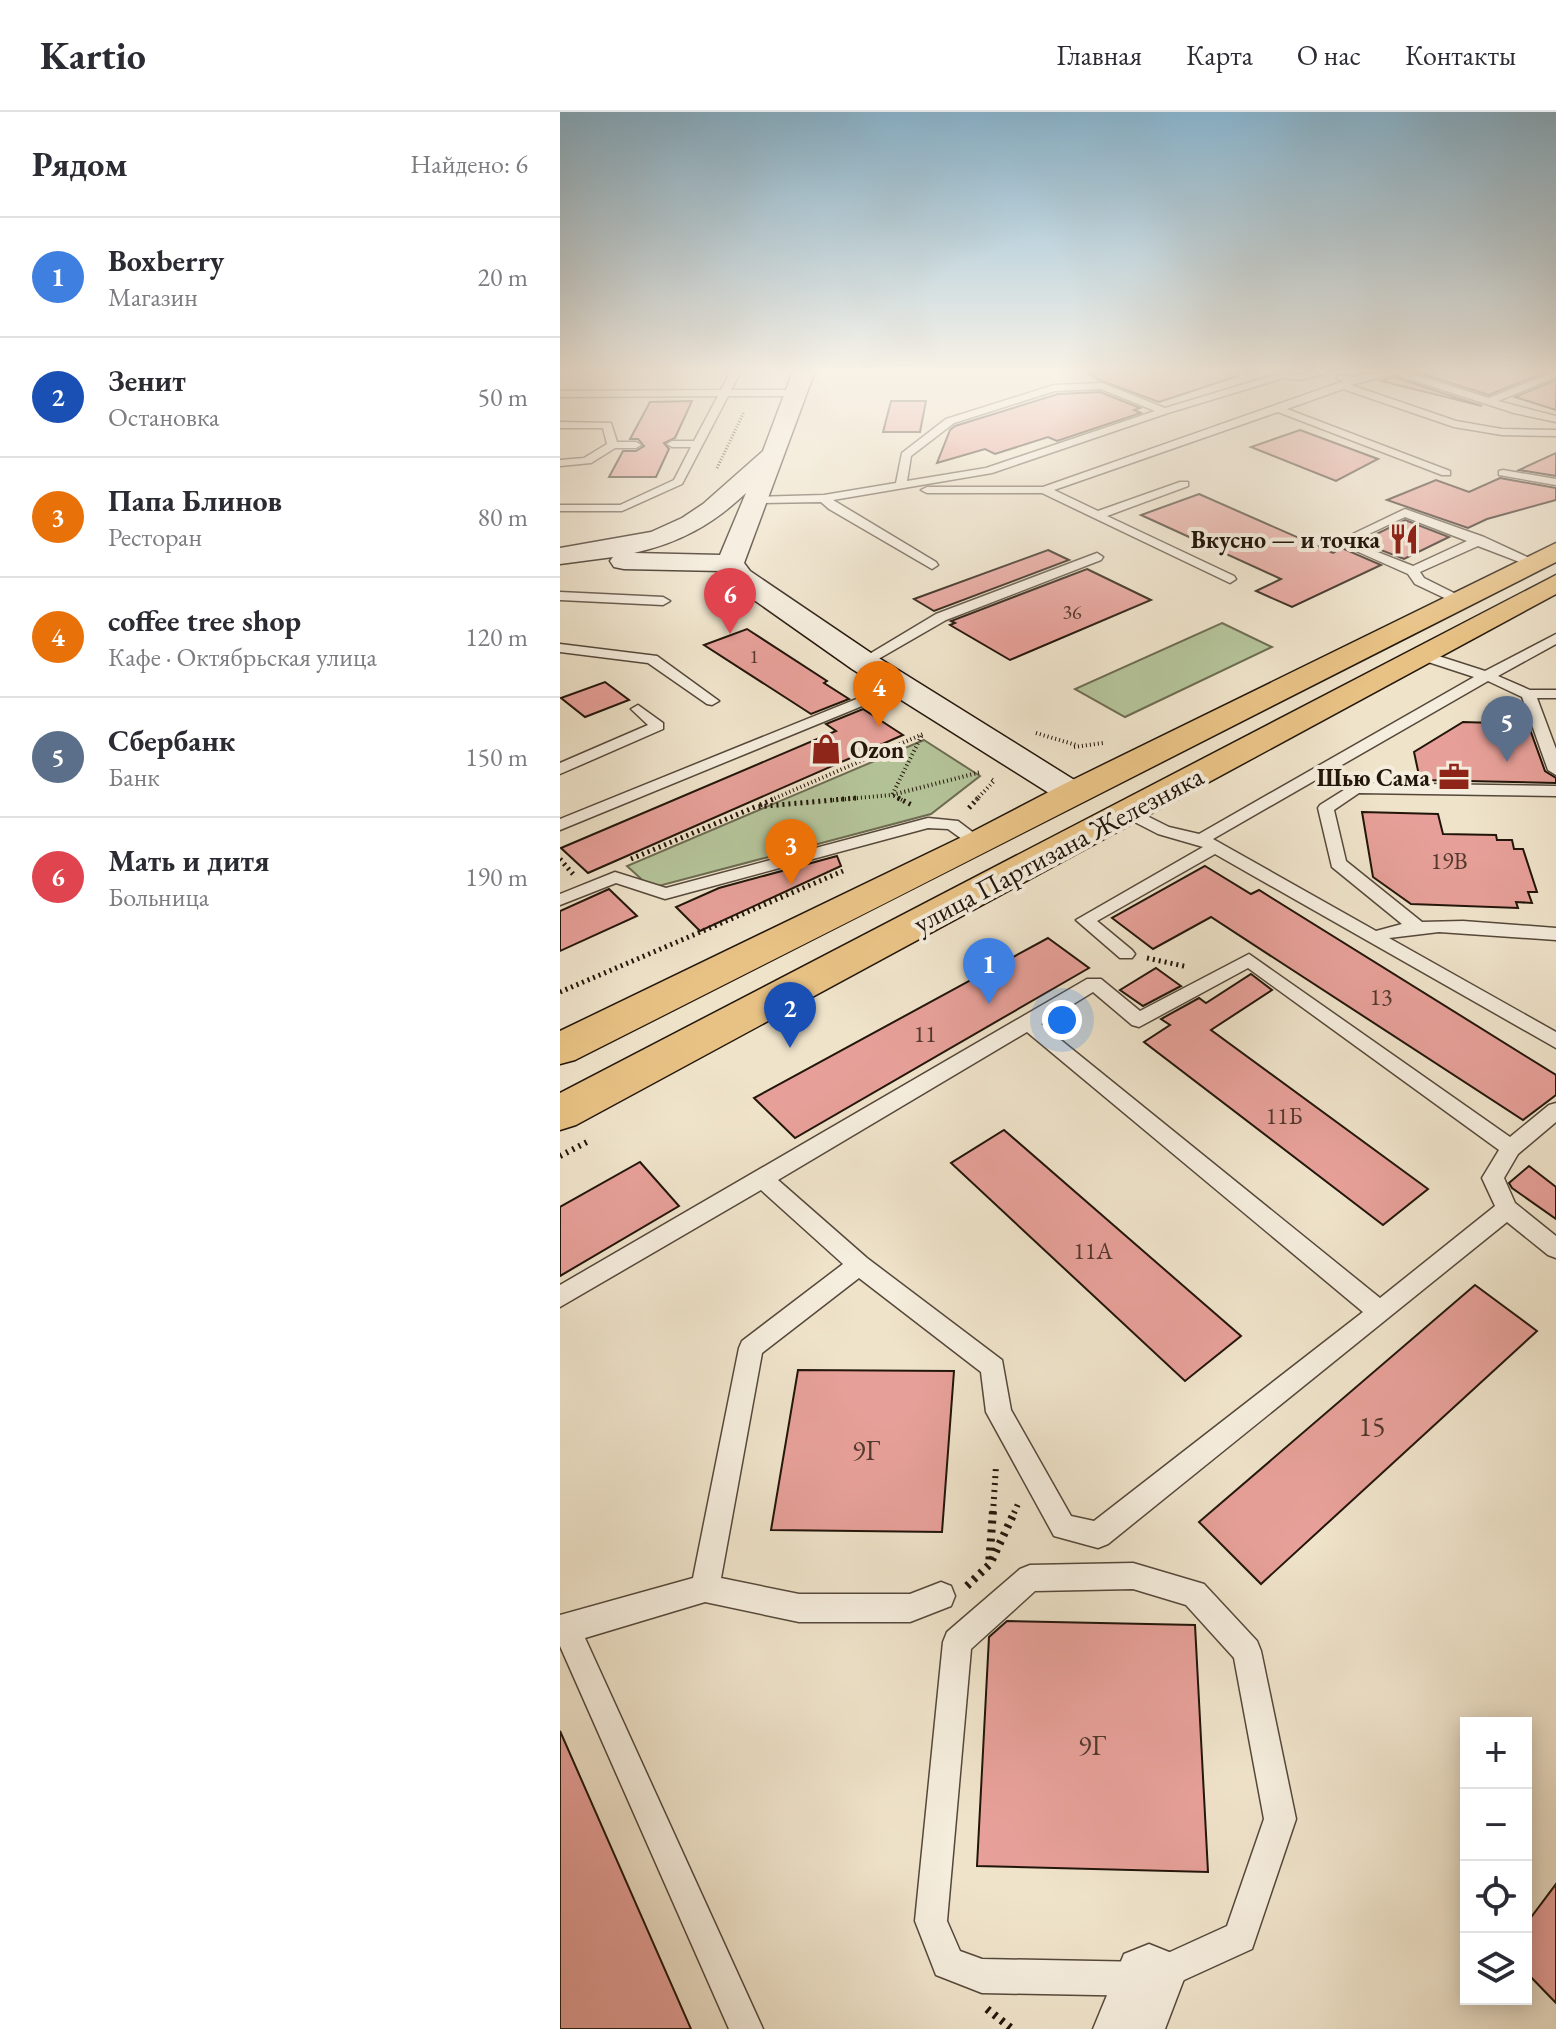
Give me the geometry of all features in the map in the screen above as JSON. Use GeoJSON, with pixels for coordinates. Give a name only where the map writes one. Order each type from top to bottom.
{"type":"FeatureCollection","features":[{"type":"Feature","properties":{"kind":"main road","name":"улица Партизана Железняка"},"geometry":{"type":"LineString","coordinates":[[560,1049],[979,843],[1072,793],[1328,667],[1455,599],[1549,566]]}},
{"type":"Feature","properties":{"kind":"main road","name":"улица Партизана Железняка"},"geometry":{"type":"LineString","coordinates":[[560,1113],[743,1019],[1421,655],[1549,566]]}},
{"type":"Feature","properties":{"kind":"main road"},"geometry":{"type":"LineString","coordinates":[[1072,793],[1127,812]]}},
{"type":"Feature","properties":{"kind":"street"},"geometry":{"type":"LineString","coordinates":[[560,558],[621,547],[692,524],[765,460]]}},
{"type":"Feature","properties":{"kind":"street"},"geometry":{"type":"LineString","coordinates":[[730,563],[768,460]]}},
{"type":"Feature","properties":{"kind":"street"},"geometry":{"type":"LineString","coordinates":[[560,558],[730,563]]}},
{"type":"Feature","properties":{"kind":"street"},"geometry":{"type":"LineString","coordinates":[[730,563],[740,577],[863,662],[1072,793]]}},
{"type":"Feature","properties":{"kind":"lane"},"geometry":{"type":"LineString","coordinates":[[560,463],[588,460]]}},
{"type":"Feature","properties":{"kind":"lane"},"geometry":{"type":"LineString","coordinates":[[560,508],[622,508],[678,482],[690,460]]}},
{"type":"Feature","properties":{"kind":"lane"},"geometry":{"type":"LineString","coordinates":[[901,486],[905,460]]}},
{"type":"Feature","properties":{"kind":"lane"},"geometry":{"type":"LineString","coordinates":[[755,500],[824,498],[988,471],[1019,460]]}},
{"type":"Feature","properties":{"kind":"lane"},"geometry":{"type":"LineString","coordinates":[[876,490],[1044,490],[1130,460]]}},
{"type":"Feature","properties":{"kind":"lane"},"geometry":{"type":"LineString","coordinates":[[1413,460],[1446,473]]}},
{"type":"Feature","properties":{"kind":"lane"},"geometry":{"type":"LineString","coordinates":[[1503,473],[1556,482]]}},
{"type":"Feature","properties":{"kind":"lane"},"geometry":{"type":"LineString","coordinates":[[1096,516],[1184,484]]}},
{"type":"Feature","properties":{"kind":"lane"},"geometry":{"type":"LineString","coordinates":[[1044,490],[1230,579]]}},
{"type":"Feature","properties":{"kind":"lane"},"geometry":{"type":"LineString","coordinates":[[824,498],[833,507],[932,565]]}},
{"type":"Feature","properties":{"kind":"lane"},"geometry":{"type":"LineString","coordinates":[[1455,599],[1419,581],[1413,571],[1342,542],[1405,513],[1549,566]]}},
{"type":"Feature","properties":{"kind":"lane"},"geometry":{"type":"LineString","coordinates":[[1413,571],[1480,540]]}},
{"type":"Feature","properties":{"kind":"lane"},"geometry":{"type":"LineString","coordinates":[[863,662],[941,617],[1097,557]]}},
{"type":"Feature","properties":{"kind":"lane"},"geometry":{"type":"LineString","coordinates":[[560,596],[663,601]]}},
{"type":"Feature","properties":{"kind":"lane"},"geometry":{"type":"LineString","coordinates":[[1126,954],[1085,920],[1208,843],[1556,638]]}},
{"type":"Feature","properties":{"kind":"lane"},"geometry":{"type":"LineString","coordinates":[[560,648],[652,659],[712,701]]}},
{"type":"Feature","properties":{"kind":"lane"},"geometry":{"type":"LineString","coordinates":[[1421,655],[1457,669],[1487,676],[1528,694],[1556,694]]}},
{"type":"Feature","properties":{"kind":"lane"},"geometry":{"type":"LineString","coordinates":[[560,825],[901,685]]}},
{"type":"Feature","properties":{"kind":"lane"},"geometry":{"type":"LineString","coordinates":[[1528,694],[1556,770]]}},
{"type":"Feature","properties":{"kind":"lane"},"geometry":{"type":"LineString","coordinates":[[560,769],[658,726],[638,709]]}},
{"type":"Feature","properties":{"kind":"lane"},"geometry":{"type":"LineString","coordinates":[[1417,927],[1338,863],[1326,808],[1355,788],[1556,791]]}},
{"type":"Feature","properties":{"kind":"lane"},"geometry":{"type":"LineString","coordinates":[[1127,812],[1164,831],[1208,843],[1556,1041]]}},
{"type":"Feature","properties":{"kind":"lane"},"geometry":{"type":"LineString","coordinates":[[560,900],[615,877],[665,894],[928,823],[952,824],[979,843]]}},
{"type":"Feature","properties":{"kind":"lane"},"geometry":{"type":"LineString","coordinates":[[1375,937],[1390,930],[1417,927],[1556,934]]}},
{"type":"Feature","properties":{"kind":"lane"},"geometry":{"type":"LineString","coordinates":[[560,1297],[1094,983],[1139,1020],[1249,960],[1511,1148]]}},
{"type":"Feature","properties":{"kind":"lane"},"geometry":{"type":"LineString","coordinates":[[1028,1023],[1380,1312]]}},
{"type":"Feature","properties":{"kind":"lane"},"geometry":{"type":"LineString","coordinates":[[1556,1110],[1511,1148],[1493,1178],[1507,1209],[1556,1249]]}},
{"type":"Feature","properties":{"kind":"lane"},"geometry":{"type":"LineString","coordinates":[[761,1177],[859,1265],[993,1367],[999,1412],[1063,1527],[1098,1535],[1507,1209]]}},
{"type":"Feature","properties":{"kind":"lane"},"geometry":{"type":"LineString","coordinates":[[705,1588],[751,1348],[859,1265]]}},
{"type":"Feature","properties":{"kind":"lane"},"geometry":{"type":"LineString","coordinates":[[1133,1576],[1194,1594],[1247,1651],[1280,1819],[1240,1937],[1139,2004],[982,1976],[948,1963],[931,1921],[957,1642],[1030,1578],[1133,1576]]}},
{"type":"Feature","properties":{"kind":"lane"},"geometry":{"type":"LineString","coordinates":[[746,2029],[563,1629],[705,1588],[799,1608],[910,1608],[954,1591]]}},
{"type":"Feature","properties":{"kind":"path"},"geometry":{"type":"LineString","coordinates":[[623,863],[923,734],[892,795]]}},
{"type":"Feature","properties":{"kind":"path"},"geometry":{"type":"LineString","coordinates":[[755,807],[892,795],[981,772]]}},
{"type":"Feature","properties":{"kind":"path"},"geometry":{"type":"LineString","coordinates":[[892,795],[918,808]]}},
{"type":"Feature","properties":{"kind":"path"},"geometry":{"type":"LineString","coordinates":[[560,859],[579,881]]}},
{"type":"Feature","properties":{"kind":"path"},"geometry":{"type":"LineString","coordinates":[[560,992],[850,868]]}},
{"type":"Feature","properties":{"kind":"path"},"geometry":{"type":"LineString","coordinates":[[1126,954],[1221,974]]}},
{"type":"Feature","properties":{"kind":"path"},"geometry":{"type":"LineString","coordinates":[[989,1565],[999,1412]]}},
{"type":"Feature","properties":{"kind":"path"},"geometry":{"type":"LineString","coordinates":[[954,1591],[989,1565],[1032,1476]]}},
{"type":"Feature","properties":{"kind":"green space"},"geometry":{"type":"Polygon","coordinates":[[[1222,623],[1272,647],[1125,717],[1075,689],[1222,623]]]}},
{"type":"Feature","properties":{"kind":"green space"},"geometry":{"type":"Polygon","coordinates":[[[924,740],[980,776],[931,814],[651,888],[627,866],[924,740]]]}},
{"type":"Feature","properties":{"kind":"building"},"geometry":{"type":"Polygon","coordinates":[[[618,460],[664,460],[656,477],[609,477],[618,460]]]}},
{"type":"Feature","properties":{"kind":"building"},"geometry":{"type":"Polygon","coordinates":[[[1285,460],[1375,460],[1336,481],[1285,460]]]}},
{"type":"Feature","properties":{"kind":"building"},"geometry":{"type":"Polygon","coordinates":[[[1540,460],[1556,460],[1556,476],[1519,470],[1540,460]]]}},
{"type":"Feature","properties":{"kind":"building"},"geometry":{"type":"Polygon","coordinates":[[[1500,478],[1556,488],[1556,500],[1487,519],[1468,528],[1387,500],[1436,480],[1469,492],[1500,478]]]}},
{"type":"Feature","properties":{"kind":"building"},"geometry":{"type":"Polygon","coordinates":[[[1199,494],[1333,553],[1342,548],[1381,565],[1292,607],[1256,591],[1281,579],[1141,515],[1199,494]]]}},
{"type":"Feature","properties":{"kind":"building","name":"Вкусно — и точка"},"geometry":{"type":"Polygon","coordinates":[[[1405,520],[1449,537],[1404,559],[1360,542],[1405,520]]]}},
{"type":"Feature","properties":{"kind":"building"},"geometry":{"type":"Polygon","coordinates":[[[1048,550],[1069,560],[934,611],[914,599],[1048,550]]]}},
{"type":"Feature","properties":{"kind":"building"},"geometry":{"type":"Polygon","coordinates":[[[1087,569],[1151,600],[1010,660],[950,625],[955,623],[951,621],[1087,569]]]}},
{"type":"Feature","properties":{"kind":"building"},"geometry":{"type":"Polygon","coordinates":[[[747,629],[849,699],[811,714],[704,645],[747,629]]]}},
{"type":"Feature","properties":{"kind":"building"},"geometry":{"type":"Polygon","coordinates":[[[605,682],[629,700],[585,717],[561,698],[605,682]]]}},
{"type":"Feature","properties":{"kind":"building"},"geometry":{"type":"Polygon","coordinates":[[[863,709],[903,735],[588,873],[561,848],[836,731],[826,724],[863,709]]]}},
{"type":"Feature","properties":{"kind":"building"},"geometry":{"type":"Polygon","coordinates":[[[1463,722],[1528,724],[1545,771],[1556,778],[1556,783],[1420,780],[1414,752],[1463,722]]]}},
{"type":"Feature","properties":{"kind":"building"},"geometry":{"type":"Polygon","coordinates":[[[1362,812],[1438,814],[1443,834],[1496,835],[1497,840],[1512,840],[1514,849],[1523,849],[1537,892],[1528,892],[1532,903],[1516,902],[1518,908],[1411,904],[1373,877],[1362,812]]]}},
{"type":"Feature","properties":{"kind":"building"},"geometry":{"type":"Polygon","coordinates":[[[837,856],[841,866],[700,931],[676,907],[719,888],[837,856]]]}},
{"type":"Feature","properties":{"kind":"building"},"geometry":{"type":"Polygon","coordinates":[[[1205,866],[1251,894],[1259,890],[1556,1075],[1556,1095],[1523,1120],[1211,917],[1153,949],[1112,918],[1205,866]]]}},
{"type":"Feature","properties":{"kind":"building"},"geometry":{"type":"Polygon","coordinates":[[[609,889],[637,916],[560,951],[560,911],[609,889]]]}},
{"type":"Feature","properties":{"kind":"building"},"geometry":{"type":"Polygon","coordinates":[[[1048,938],[1089,968],[795,1138],[754,1098],[1048,938]]]}},
{"type":"Feature","properties":{"kind":"building"},"geometry":{"type":"Polygon","coordinates":[[[1156,968],[1181,986],[1143,1006],[1120,990],[1156,968]]]}},
{"type":"Feature","properties":{"kind":"building"},"geometry":{"type":"Polygon","coordinates":[[[1251,974],[1272,990],[1211,1030],[1428,1189],[1383,1225],[1144,1042],[1170,1025],[1161,1019],[1199,998],[1206,1003],[1251,974]]]}},
{"type":"Feature","properties":{"kind":"building"},"geometry":{"type":"Polygon","coordinates":[[[1004,1130],[1241,1336],[1185,1381],[951,1163],[1004,1130]]]}},
{"type":"Feature","properties":{"kind":"building"},"geometry":{"type":"Polygon","coordinates":[[[640,1162],[679,1206],[560,1276],[560,1207],[640,1162]]]}},
{"type":"Feature","properties":{"kind":"building"},"geometry":{"type":"Polygon","coordinates":[[[1529,1166],[1556,1187],[1556,1219],[1509,1183],[1529,1166]]]}},
{"type":"Feature","properties":{"kind":"building"},"geometry":{"type":"Polygon","coordinates":[[[1475,1285],[1537,1331],[1261,1584],[1199,1522],[1475,1285]]]}},
{"type":"Feature","properties":{"kind":"building"},"geometry":{"type":"Polygon","coordinates":[[[798,1370],[954,1371],[942,1532],[771,1530],[798,1370]]]}},
{"type":"Feature","properties":{"kind":"building"},"geometry":{"type":"Polygon","coordinates":[[[1007,1621],[1195,1625],[1208,1872],[977,1866],[989,1637],[1007,1621]]]}},
{"type":"Feature","properties":{"kind":"building"},"geometry":{"type":"Polygon","coordinates":[[[560,1731],[691,2029],[560,2029],[560,1731]]]}},
{"type":"Feature","properties":{"kind":"building"},"geometry":{"type":"Polygon","coordinates":[[[1556,1884],[1556,2003],[1532,1978],[1532,1916],[1556,1884]]]}},
{"type":"Feature","properties":{"kind":"place","name":"Вкусно — и точка"},"geometry":{"type":"Point","coordinates":[1404,539]}},
{"type":"Feature","properties":{"kind":"place","name":"Мать и дитя"},"geometry":{"type":"Point","coordinates":[730,634]}},
{"type":"Feature","properties":{"kind":"place","name":"coffee tree shop"},"geometry":{"type":"Point","coordinates":[879,727]}},
{"type":"Feature","properties":{"kind":"place","name":"Ozon"},"geometry":{"type":"Point","coordinates":[826,749]}},
{"type":"Feature","properties":{"kind":"place","name":"Сбербанк"},"geometry":{"type":"Point","coordinates":[1507,762]}},
{"type":"Feature","properties":{"kind":"place","name":"Шью Сама"},"geometry":{"type":"Point","coordinates":[1454,777]}},
{"type":"Feature","properties":{"kind":"place","name":"Папа Блинов"},"geometry":{"type":"Point","coordinates":[791,885]}},
{"type":"Feature","properties":{"kind":"place","name":"Boxberry"},"geometry":{"type":"Point","coordinates":[989,1004]}},
{"type":"Feature","properties":{"kind":"place","name":"Зенит"},"geometry":{"type":"Point","coordinates":[790,1048]}}]}
